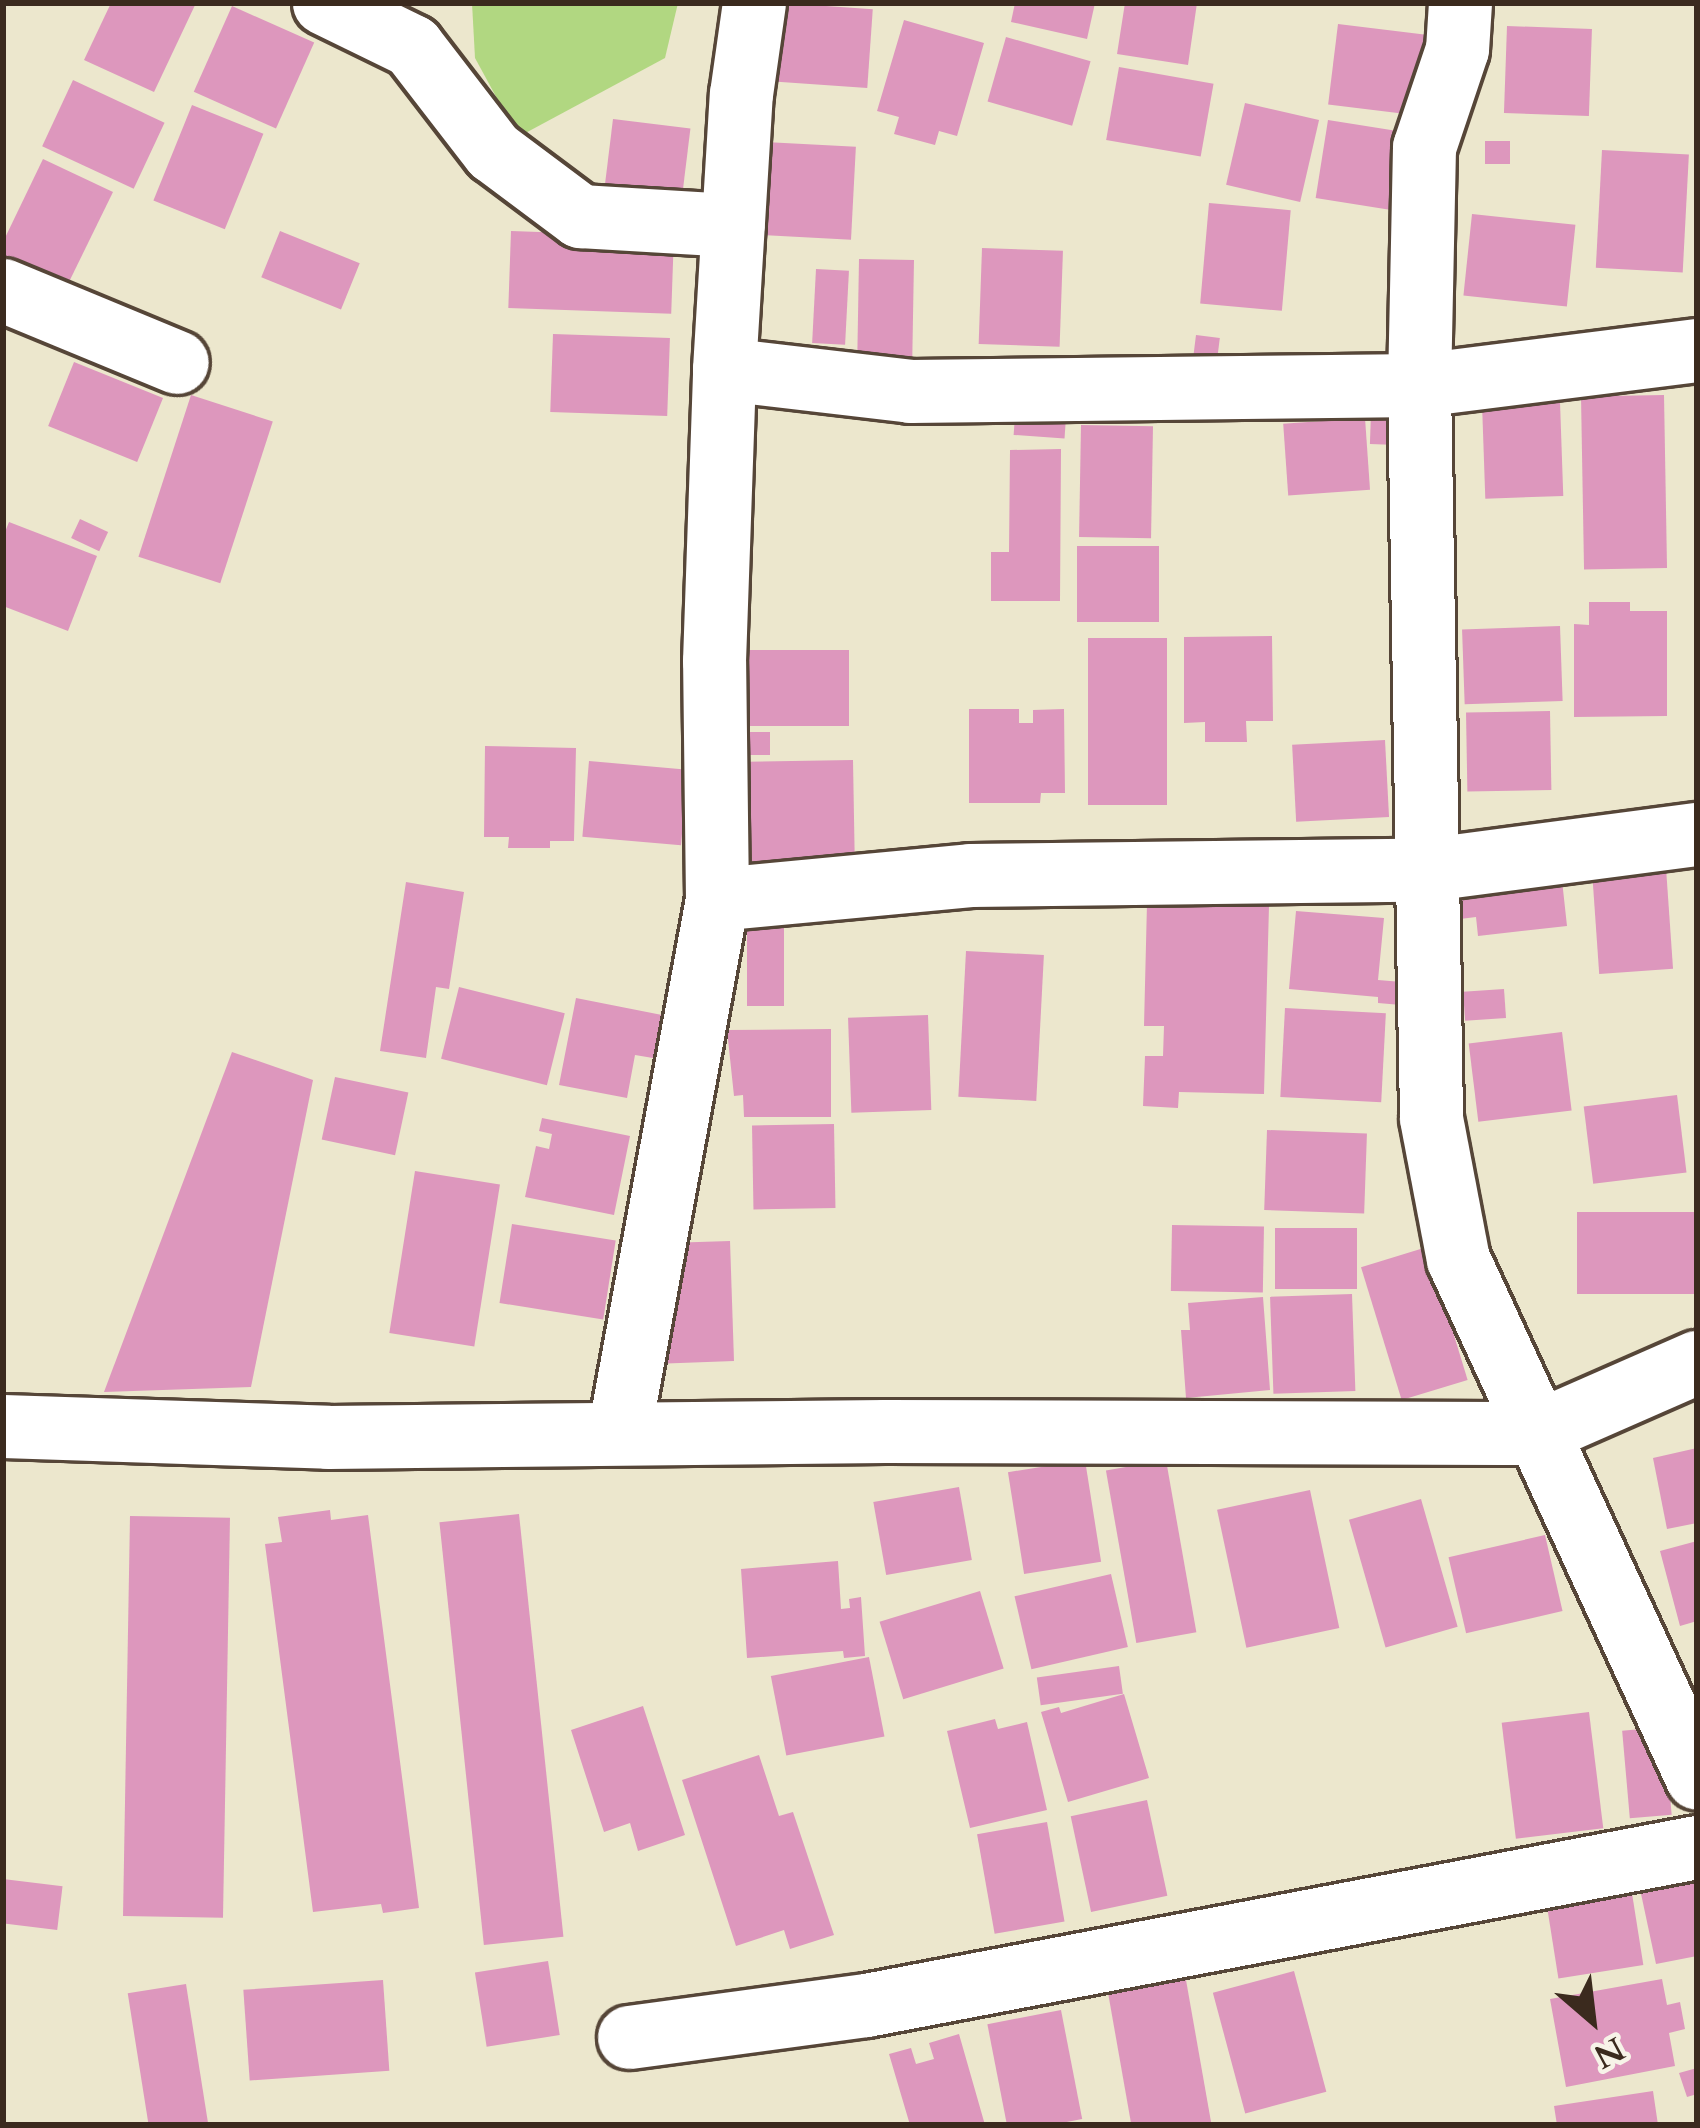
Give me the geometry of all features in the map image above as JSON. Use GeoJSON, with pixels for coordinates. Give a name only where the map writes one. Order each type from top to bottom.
{"type":"FeatureCollection","features":[{"type":"Feature","properties":{"kind":"street"},"geometry":{"type":"LineString","coordinates":[[324,3],[412,46],[494,151],[580,216],[733,225]]}},
{"type":"Feature","properties":{"kind":"street"},"geometry":{"type":"LineString","coordinates":[[619,1432],[717,899],[713,661],[724,369],[741,94],[754,3]]}},
{"type":"Feature","properties":{"kind":"street"},"geometry":{"type":"LineString","coordinates":[[1460,3],[1457,50],[1424,147],[1419,385],[1430,869],[1430,1118],[1458,1259],[1534,1433],[1697,1778]]}},
{"type":"Feature","properties":{"kind":"street"},"geometry":{"type":"LineString","coordinates":[[3,290],[177,362]]}},
{"type":"Feature","properties":{"kind":"street"},"geometry":{"type":"LineString","coordinates":[[724,369],[910,391],[1419,385],[1697,350]]}},
{"type":"Feature","properties":{"kind":"street"},"geometry":{"type":"LineString","coordinates":[[717,899],[970,875],[1430,869],[1697,834]]}},
{"type":"Feature","properties":{"kind":"street"},"geometry":{"type":"LineString","coordinates":[[3,1426],[328,1437],[619,1432],[1534,1433],[1697,1362]]}},
{"type":"Feature","properties":{"kind":"street"},"geometry":{"type":"LineString","coordinates":[[629,2036],[866,2005],[1697,1847]]}},
{"type":"Feature","properties":{"kind":"green space"},"geometry":{"type":"Polygon","coordinates":[[[472,3],[678,3],[665,58],[518,137],[475,58],[472,3]]]}},
{"type":"Feature","properties":{"kind":"building"},"geometry":{"type":"Polygon","coordinates":[[[111,3],[196,3],[154,92],[84,60],[111,3]]]}},
{"type":"Feature","properties":{"kind":"building"},"geometry":{"type":"Polygon","coordinates":[[[783,3],[873,9],[867,88],[777,82],[783,3]]]}},
{"type":"Feature","properties":{"kind":"building"},"geometry":{"type":"Polygon","coordinates":[[[1015,3],[1095,3],[1087,39],[1011,22],[1015,3]]]}},
{"type":"Feature","properties":{"kind":"building"},"geometry":{"type":"Polygon","coordinates":[[[1125,3],[1197,3],[1188,65],[1117,54],[1125,3]]]}},
{"type":"Feature","properties":{"kind":"building"},"geometry":{"type":"Polygon","coordinates":[[[232,6],[314,43],[276,128],[194,92],[232,6]]]}},
{"type":"Feature","properties":{"kind":"building"},"geometry":{"type":"Polygon","coordinates":[[[904,20],[984,43],[957,136],[939,131],[935,145],[894,134],[899,117],[877,111],[904,20]]]}},
{"type":"Feature","properties":{"kind":"building"},"geometry":{"type":"Polygon","coordinates":[[[1338,24],[1434,36],[1424,116],[1328,104],[1338,24]]]}},
{"type":"Feature","properties":{"kind":"building"},"geometry":{"type":"Polygon","coordinates":[[[1507,26],[1592,29],[1589,116],[1504,113],[1507,26]]]}},
{"type":"Feature","properties":{"kind":"building"},"geometry":{"type":"Polygon","coordinates":[[[1006,37],[1091,61],[1072,126],[988,101],[1006,37]]]}},
{"type":"Feature","properties":{"kind":"building"},"geometry":{"type":"Polygon","coordinates":[[[1119,67],[1214,84],[1201,157],[1106,140],[1119,67]]]}},
{"type":"Feature","properties":{"kind":"building"},"geometry":{"type":"Polygon","coordinates":[[[73,80],[165,123],[134,189],[42,146],[73,80]]]}},
{"type":"Feature","properties":{"kind":"building"},"geometry":{"type":"Polygon","coordinates":[[[1245,103],[1319,120],[1300,202],[1226,185],[1245,103]]]}},
{"type":"Feature","properties":{"kind":"building"},"geometry":{"type":"Polygon","coordinates":[[[192,105],[263,134],[225,229],[153,200],[192,105]]]}},
{"type":"Feature","properties":{"kind":"building"},"geometry":{"type":"Polygon","coordinates":[[[613,119],[690,129],[681,205],[604,195],[613,119]]]}},
{"type":"Feature","properties":{"kind":"building"},"geometry":{"type":"Polygon","coordinates":[[[1328,120],[1421,135],[1408,213],[1316,198],[1328,120]]]}},
{"type":"Feature","properties":{"kind":"building"},"geometry":{"type":"Polygon","coordinates":[[[1485,141],[1510,141],[1510,164],[1485,164],[1485,141]]]}},
{"type":"Feature","properties":{"kind":"building"},"geometry":{"type":"Polygon","coordinates":[[[765,142],[856,147],[851,240],[760,235],[765,142]]]}},
{"type":"Feature","properties":{"kind":"building"},"geometry":{"type":"Polygon","coordinates":[[[1602,150],[1689,155],[1683,272],[1596,268],[1602,150]]]}},
{"type":"Feature","properties":{"kind":"building"},"geometry":{"type":"Polygon","coordinates":[[[43,159],[113,192],[67,286],[3,256],[3,242],[43,159]]]}},
{"type":"Feature","properties":{"kind":"building"},"geometry":{"type":"Polygon","coordinates":[[[1209,203],[1291,210],[1282,311],[1200,304],[1209,203]]]}},
{"type":"Feature","properties":{"kind":"building"},"geometry":{"type":"Polygon","coordinates":[[[1472,214],[1575,225],[1567,306],[1463,296],[1472,214]]]}},
{"type":"Feature","properties":{"kind":"building"},"geometry":{"type":"Polygon","coordinates":[[[280,231],[360,263],[341,310],[261,277],[280,231]]]}},
{"type":"Feature","properties":{"kind":"building"},"geometry":{"type":"Polygon","coordinates":[[[511,231],[674,237],[671,314],[508,308],[511,231]]]}},
{"type":"Feature","properties":{"kind":"building"},"geometry":{"type":"Polygon","coordinates":[[[982,248],[1063,251],[1060,347],[979,344],[982,248]]]}},
{"type":"Feature","properties":{"kind":"building"},"geometry":{"type":"Polygon","coordinates":[[[859,259],[914,260],[912,369],[857,368],[859,259]]]}},
{"type":"Feature","properties":{"kind":"building"},"geometry":{"type":"Polygon","coordinates":[[[816,269],[849,271],[845,345],[812,343],[816,269]]]}},
{"type":"Feature","properties":{"kind":"building"},"geometry":{"type":"Polygon","coordinates":[[[553,334],[670,338],[667,416],[550,412],[553,334]]]}},
{"type":"Feature","properties":{"kind":"building"},"geometry":{"type":"Polygon","coordinates":[[[1196,335],[1220,338],[1217,361],[1193,358],[1196,335]]]}},
{"type":"Feature","properties":{"kind":"building"},"geometry":{"type":"Polygon","coordinates":[[[74,362],[163,398],[137,462],[48,426],[74,362]]]}},
{"type":"Feature","properties":{"kind":"building"},"geometry":{"type":"Polygon","coordinates":[[[191,395],[273,422],[220,583],[138,557],[191,395]]]}},
{"type":"Feature","properties":{"kind":"building"},"geometry":{"type":"Polygon","coordinates":[[[1664,395],[1667,568],[1584,569],[1581,396],[1664,395]]]}},
{"type":"Feature","properties":{"kind":"building"},"geometry":{"type":"Polygon","coordinates":[[[1016,401],[1067,405],[1065,438],[1014,435],[1016,401]]]}},
{"type":"Feature","properties":{"kind":"building"},"geometry":{"type":"Polygon","coordinates":[[[1560,402],[1563,496],[1485,499],[1482,405],[1560,402]]]}},
{"type":"Feature","properties":{"kind":"building"},"geometry":{"type":"Polygon","coordinates":[[[1371,413],[1405,414],[1404,445],[1370,444],[1371,413]]]}},
{"type":"Feature","properties":{"kind":"building"},"geometry":{"type":"Polygon","coordinates":[[[1365,418],[1370,490],[1288,496],[1283,424],[1365,418]]]}},
{"type":"Feature","properties":{"kind":"building"},"geometry":{"type":"Polygon","coordinates":[[[1081,425],[1153,426],[1151,538],[1079,537],[1081,425]]]}},
{"type":"Feature","properties":{"kind":"building"},"geometry":{"type":"Polygon","coordinates":[[[1061,449],[1060,601],[991,601],[991,552],[1009,552],[1010,450],[1061,449]]]}},
{"type":"Feature","properties":{"kind":"building"},"geometry":{"type":"Polygon","coordinates":[[[80,519],[108,532],[99,551],[71,538],[80,519]]]}},
{"type":"Feature","properties":{"kind":"building"},"geometry":{"type":"Polygon","coordinates":[[[9,522],[97,556],[68,631],[3,606],[3,537],[9,522]]]}},
{"type":"Feature","properties":{"kind":"building"},"geometry":{"type":"Polygon","coordinates":[[[1077,546],[1159,546],[1159,622],[1077,622],[1077,546]]]}},
{"type":"Feature","properties":{"kind":"building"},"geometry":{"type":"Polygon","coordinates":[[[1589,602],[1630,602],[1630,611],[1667,611],[1667,716],[1574,717],[1574,624],[1589,625],[1589,602]]]}},
{"type":"Feature","properties":{"kind":"building"},"geometry":{"type":"Polygon","coordinates":[[[1560,626],[1563,701],[1465,704],[1462,629],[1560,626]]]}},
{"type":"Feature","properties":{"kind":"building"},"geometry":{"type":"Polygon","coordinates":[[[1272,636],[1273,721],[1246,721],[1247,742],[1205,742],[1205,722],[1184,723],[1184,637],[1272,636]]]}},
{"type":"Feature","properties":{"kind":"building"},"geometry":{"type":"Polygon","coordinates":[[[1088,638],[1167,638],[1167,805],[1088,805],[1088,638]]]}},
{"type":"Feature","properties":{"kind":"building"},"geometry":{"type":"Polygon","coordinates":[[[745,650],[849,650],[849,726],[745,726],[745,650]]]}},
{"type":"Feature","properties":{"kind":"building"},"geometry":{"type":"Polygon","coordinates":[[[969,709],[1019,709],[1019,723],[1033,723],[1033,710],[1064,709],[1065,793],[1041,793],[1040,803],[969,803],[969,709]]]}},
{"type":"Feature","properties":{"kind":"building"},"geometry":{"type":"Polygon","coordinates":[[[1550,711],[1551,790],[1467,791],[1466,712],[1550,711]]]}},
{"type":"Feature","properties":{"kind":"building"},"geometry":{"type":"Polygon","coordinates":[[[741,732],[770,732],[770,755],[741,755],[741,732]]]}},
{"type":"Feature","properties":{"kind":"building"},"geometry":{"type":"Polygon","coordinates":[[[1385,740],[1389,817],[1296,822],[1292,745],[1385,740]]]}},
{"type":"Feature","properties":{"kind":"building"},"geometry":{"type":"Polygon","coordinates":[[[485,746],[576,748],[574,841],[550,841],[550,848],[508,848],[509,837],[484,837],[485,746]]]}},
{"type":"Feature","properties":{"kind":"building"},"geometry":{"type":"Polygon","coordinates":[[[853,760],[855,863],[748,865],[746,762],[853,760]]]}},
{"type":"Feature","properties":{"kind":"building"},"geometry":{"type":"Polygon","coordinates":[[[589,761],[688,770],[681,845],[582,837],[589,761]]]}},
{"type":"Feature","properties":{"kind":"building"},"geometry":{"type":"Polygon","coordinates":[[[1560,862],[1567,926],[1478,936],[1476,917],[1460,919],[1457,888],[1560,862]]]}},
{"type":"Feature","properties":{"kind":"building"},"geometry":{"type":"Polygon","coordinates":[[[1666,868],[1673,969],[1599,974],[1592,873],[1666,868]]]}},
{"type":"Feature","properties":{"kind":"building"},"geometry":{"type":"Polygon","coordinates":[[[406,882],[464,892],[449,989],[436,987],[426,1058],[380,1051],[406,882]]]}},
{"type":"Feature","properties":{"kind":"building"},"geometry":{"type":"Polygon","coordinates":[[[1147,903],[1269,906],[1264,1094],[1179,1092],[1178,1108],[1143,1106],[1145,1056],[1163,1056],[1164,1026],[1144,1026],[1147,903]]]}},
{"type":"Feature","properties":{"kind":"building"},"geometry":{"type":"Polygon","coordinates":[[[1296,911],[1384,918],[1378,980],[1402,982],[1401,1005],[1378,1003],[1378,997],[1289,989],[1296,911]]]}},
{"type":"Feature","properties":{"kind":"building"},"geometry":{"type":"Polygon","coordinates":[[[747,919],[784,919],[784,1006],[747,1006],[747,919]]]}},
{"type":"Feature","properties":{"kind":"building"},"geometry":{"type":"Polygon","coordinates":[[[966,951],[1044,955],[1036,1101],[958,1097],[966,951]]]}},
{"type":"Feature","properties":{"kind":"building"},"geometry":{"type":"Polygon","coordinates":[[[459,987],[565,1013],[547,1085],[441,1059],[459,987]]]}},
{"type":"Feature","properties":{"kind":"building"},"geometry":{"type":"Polygon","coordinates":[[[1504,989],[1506,1018],[1465,1021],[1463,992],[1504,989]]]}},
{"type":"Feature","properties":{"kind":"building"},"geometry":{"type":"Polygon","coordinates":[[[576,998],[662,1015],[653,1058],[635,1055],[627,1098],[559,1085],[576,998]]]}},
{"type":"Feature","properties":{"kind":"building"},"geometry":{"type":"Polygon","coordinates":[[[1285,1008],[1386,1013],[1381,1102],[1280,1097],[1285,1008]]]}},
{"type":"Feature","properties":{"kind":"building"},"geometry":{"type":"Polygon","coordinates":[[[928,1015],[931,1110],[851,1113],[848,1018],[928,1015]]]}},
{"type":"Feature","properties":{"kind":"building"},"geometry":{"type":"Polygon","coordinates":[[[831,1029],[831,1117],[744,1117],[743,1095],[734,1096],[727,1030],[831,1029]]]}},
{"type":"Feature","properties":{"kind":"building"},"geometry":{"type":"Polygon","coordinates":[[[1562,1032],[1572,1110],[1478,1122],[1469,1043],[1562,1032]]]}},
{"type":"Feature","properties":{"kind":"building"},"geometry":{"type":"Polygon","coordinates":[[[232,1052],[313,1080],[251,1387],[104,1392],[232,1052]]]}},
{"type":"Feature","properties":{"kind":"building"},"geometry":{"type":"Polygon","coordinates":[[[335,1077],[408,1093],[395,1155],[322,1140],[335,1077]]]}},
{"type":"Feature","properties":{"kind":"building"},"geometry":{"type":"Polygon","coordinates":[[[1677,1095],[1687,1172],[1593,1184],[1584,1106],[1677,1095]]]}},
{"type":"Feature","properties":{"kind":"building"},"geometry":{"type":"Polygon","coordinates":[[[542,1118],[630,1136],[614,1215],[525,1197],[536,1146],[549,1149],[552,1134],[539,1131],[542,1118]]]}},
{"type":"Feature","properties":{"kind":"building"},"geometry":{"type":"Polygon","coordinates":[[[834,1124],[835,1208],[753,1209],[752,1125],[834,1124]]]}},
{"type":"Feature","properties":{"kind":"building"},"geometry":{"type":"Polygon","coordinates":[[[1267,1130],[1367,1133],[1364,1213],[1264,1210],[1267,1130]]]}},
{"type":"Feature","properties":{"kind":"building"},"geometry":{"type":"Polygon","coordinates":[[[415,1171],[500,1184],[474,1346],[389,1333],[415,1171]]]}},
{"type":"Feature","properties":{"kind":"building"},"geometry":{"type":"Polygon","coordinates":[[[1577,1212],[1697,1212],[1697,1294],[1577,1294],[1577,1212]]]}},
{"type":"Feature","properties":{"kind":"building"},"geometry":{"type":"Polygon","coordinates":[[[512,1224],[616,1240],[603,1319],[499,1303],[512,1224]]]}},
{"type":"Feature","properties":{"kind":"building"},"geometry":{"type":"Polygon","coordinates":[[[1172,1225],[1264,1227],[1263,1293],[1171,1291],[1172,1225]]]}},
{"type":"Feature","properties":{"kind":"building"},"geometry":{"type":"Polygon","coordinates":[[[1275,1228],[1357,1228],[1357,1289],[1275,1289],[1275,1228]]]}},
{"type":"Feature","properties":{"kind":"building"},"geometry":{"type":"Polygon","coordinates":[[[730,1241],[734,1361],[653,1364],[667,1243],[730,1241]]]}},
{"type":"Feature","properties":{"kind":"building"},"geometry":{"type":"Polygon","coordinates":[[[1427,1247],[1468,1380],[1402,1400],[1361,1267],[1427,1247]]]}},
{"type":"Feature","properties":{"kind":"building"},"geometry":{"type":"Polygon","coordinates":[[[1352,1294],[1355,1391],[1273,1394],[1270,1297],[1352,1294]]]}},
{"type":"Feature","properties":{"kind":"building"},"geometry":{"type":"Polygon","coordinates":[[[1263,1297],[1270,1390],[1186,1398],[1181,1330],[1190,1330],[1188,1303],[1263,1297]]]}},
{"type":"Feature","properties":{"kind":"building"},"geometry":{"type":"Polygon","coordinates":[[[1697,1448],[1697,1523],[1667,1529],[1653,1458],[1697,1448]]]}},
{"type":"Feature","properties":{"kind":"building"},"geometry":{"type":"Polygon","coordinates":[[[1085,1460],[1101,1562],[1024,1574],[1008,1472],[1085,1460]]]}},
{"type":"Feature","properties":{"kind":"building"},"geometry":{"type":"Polygon","coordinates":[[[1166,1460],[1196,1632],[1136,1643],[1106,1471],[1166,1460]]]}},
{"type":"Feature","properties":{"kind":"building"},"geometry":{"type":"Polygon","coordinates":[[[959,1487],[972,1560],[886,1575],[873,1502],[959,1487]]]}},
{"type":"Feature","properties":{"kind":"building"},"geometry":{"type":"Polygon","coordinates":[[[1310,1490],[1339,1628],[1246,1648],[1217,1510],[1310,1490]]]}},
{"type":"Feature","properties":{"kind":"building"},"geometry":{"type":"Polygon","coordinates":[[[1421,1499],[1458,1627],[1386,1648],[1349,1520],[1421,1499]]]}},
{"type":"Feature","properties":{"kind":"building"},"geometry":{"type":"Polygon","coordinates":[[[330,1510],[331,1520],[368,1515],[419,1908],[383,1913],[381,1904],[313,1912],[265,1544],[282,1542],[278,1517],[330,1510]]]}},
{"type":"Feature","properties":{"kind":"building"},"geometry":{"type":"Polygon","coordinates":[[[519,1514],[563,1937],[484,1945],[439,1522],[519,1514]]]}},
{"type":"Feature","properties":{"kind":"building"},"geometry":{"type":"Polygon","coordinates":[[[130,1516],[230,1518],[223,1918],[123,1916],[130,1516]]]}},
{"type":"Feature","properties":{"kind":"building"},"geometry":{"type":"Polygon","coordinates":[[[1545,1535],[1563,1611],[1466,1633],[1449,1557],[1545,1535]]]}},
{"type":"Feature","properties":{"kind":"building"},"geometry":{"type":"Polygon","coordinates":[[[1697,1541],[1697,1621],[1680,1626],[1660,1551],[1697,1541]]]}},
{"type":"Feature","properties":{"kind":"building"},"geometry":{"type":"Polygon","coordinates":[[[838,1561],[841,1609],[850,1608],[849,1599],[861,1597],[865,1656],[844,1658],[843,1651],[747,1658],[741,1569],[838,1561]]]}},
{"type":"Feature","properties":{"kind":"building"},"geometry":{"type":"Polygon","coordinates":[[[1111,1574],[1128,1647],[1031,1669],[1015,1596],[1111,1574]]]}},
{"type":"Feature","properties":{"kind":"building"},"geometry":{"type":"Polygon","coordinates":[[[980,1591],[1004,1668],[903,1699],[880,1622],[980,1591]]]}},
{"type":"Feature","properties":{"kind":"building"},"geometry":{"type":"Polygon","coordinates":[[[869,1657],[884,1737],[786,1756],[771,1676],[869,1657]]]}},
{"type":"Feature","properties":{"kind":"building"},"geometry":{"type":"Polygon","coordinates":[[[1119,1666],[1123,1694],[1041,1705],[1037,1678],[1119,1666]]]}},
{"type":"Feature","properties":{"kind":"building"},"geometry":{"type":"Polygon","coordinates":[[[1124,1694],[1149,1778],[1068,1802],[1041,1712],[1059,1707],[1061,1713],[1124,1694]]]}},
{"type":"Feature","properties":{"kind":"building"},"geometry":{"type":"Polygon","coordinates":[[[643,1706],[685,1835],[638,1851],[630,1823],[604,1832],[571,1730],[643,1706]]]}},
{"type":"Feature","properties":{"kind":"building"},"geometry":{"type":"Polygon","coordinates":[[[1589,1712],[1603,1828],[1516,1839],[1502,1723],[1589,1712]]]}},
{"type":"Feature","properties":{"kind":"building"},"geometry":{"type":"Polygon","coordinates":[[[995,1719],[998,1729],[1027,1722],[1047,1810],[970,1828],[947,1731],[995,1719]]]}},
{"type":"Feature","properties":{"kind":"building"},"geometry":{"type":"Polygon","coordinates":[[[1664,1727],[1672,1815],[1630,1818],[1622,1731],[1664,1727]]]}},
{"type":"Feature","properties":{"kind":"building"},"geometry":{"type":"Polygon","coordinates":[[[759,1755],[779,1816],[793,1812],[834,1935],[790,1949],[784,1930],[736,1946],[682,1780],[759,1755]]]}},
{"type":"Feature","properties":{"kind":"building"},"geometry":{"type":"Polygon","coordinates":[[[1147,1800],[1167,1896],[1091,1912],[1071,1816],[1147,1800]]]}},
{"type":"Feature","properties":{"kind":"building"},"geometry":{"type":"Polygon","coordinates":[[[1047,1822],[1065,1921],[995,1934],[977,1834],[1047,1822]]]}},
{"type":"Feature","properties":{"kind":"building"},"geometry":{"type":"Polygon","coordinates":[[[1697,1877],[1697,1956],[1656,1964],[1640,1889],[1697,1877]]]}},
{"type":"Feature","properties":{"kind":"building"},"geometry":{"type":"Polygon","coordinates":[[[3,1879],[63,1886],[57,1930],[3,1923],[3,1879]]]}},
{"type":"Feature","properties":{"kind":"building"},"geometry":{"type":"Polygon","coordinates":[[[1631,1887],[1643,1965],[1558,1978],[1546,1900],[1631,1887]]]}},
{"type":"Feature","properties":{"kind":"building"},"geometry":{"type":"Polygon","coordinates":[[[548,1961],[560,2035],[487,2047],[475,1973],[548,1961]]]}},
{"type":"Feature","properties":{"kind":"building"},"geometry":{"type":"Polygon","coordinates":[[[1294,1971],[1326,2092],[1245,2113],[1213,1993],[1294,1971]]]}},
{"type":"Feature","properties":{"kind":"building"},"geometry":{"type":"Polygon","coordinates":[[[1662,1979],[1667,2005],[1680,2002],[1685,2029],[1669,2033],[1675,2066],[1566,2087],[1550,1999],[1662,1979]]]}},
{"type":"Feature","properties":{"kind":"building"},"geometry":{"type":"Polygon","coordinates":[[[383,1980],[389,2071],[250,2081],[243,1990],[383,1980]]]}},
{"type":"Feature","properties":{"kind":"building"},"geometry":{"type":"Polygon","coordinates":[[[1186,1980],[1212,2125],[1131,2125],[1108,1994],[1186,1980]]]}},
{"type":"Feature","properties":{"kind":"building"},"geometry":{"type":"Polygon","coordinates":[[[186,1984],[208,2125],[149,2125],[128,1993],[186,1984]]]}},
{"type":"Feature","properties":{"kind":"building"},"geometry":{"type":"Polygon","coordinates":[[[1061,2010],[1082,2119],[1007,2125],[987,2024],[1061,2010]]]}},
{"type":"Feature","properties":{"kind":"building"},"geometry":{"type":"Polygon","coordinates":[[[959,2034],[985,2125],[910,2125],[889,2054],[911,2048],[916,2064],[934,2059],[929,2043],[959,2034]]]}},
{"type":"Feature","properties":{"kind":"building"},"geometry":{"type":"Polygon","coordinates":[[[1697,2068],[1697,2094],[1687,2097],[1679,2073],[1697,2068]]]}},
{"type":"Feature","properties":{"kind":"building"},"geometry":{"type":"Polygon","coordinates":[[[1653,2091],[1658,2125],[1557,2125],[1554,2106],[1653,2091]]]}}]}
